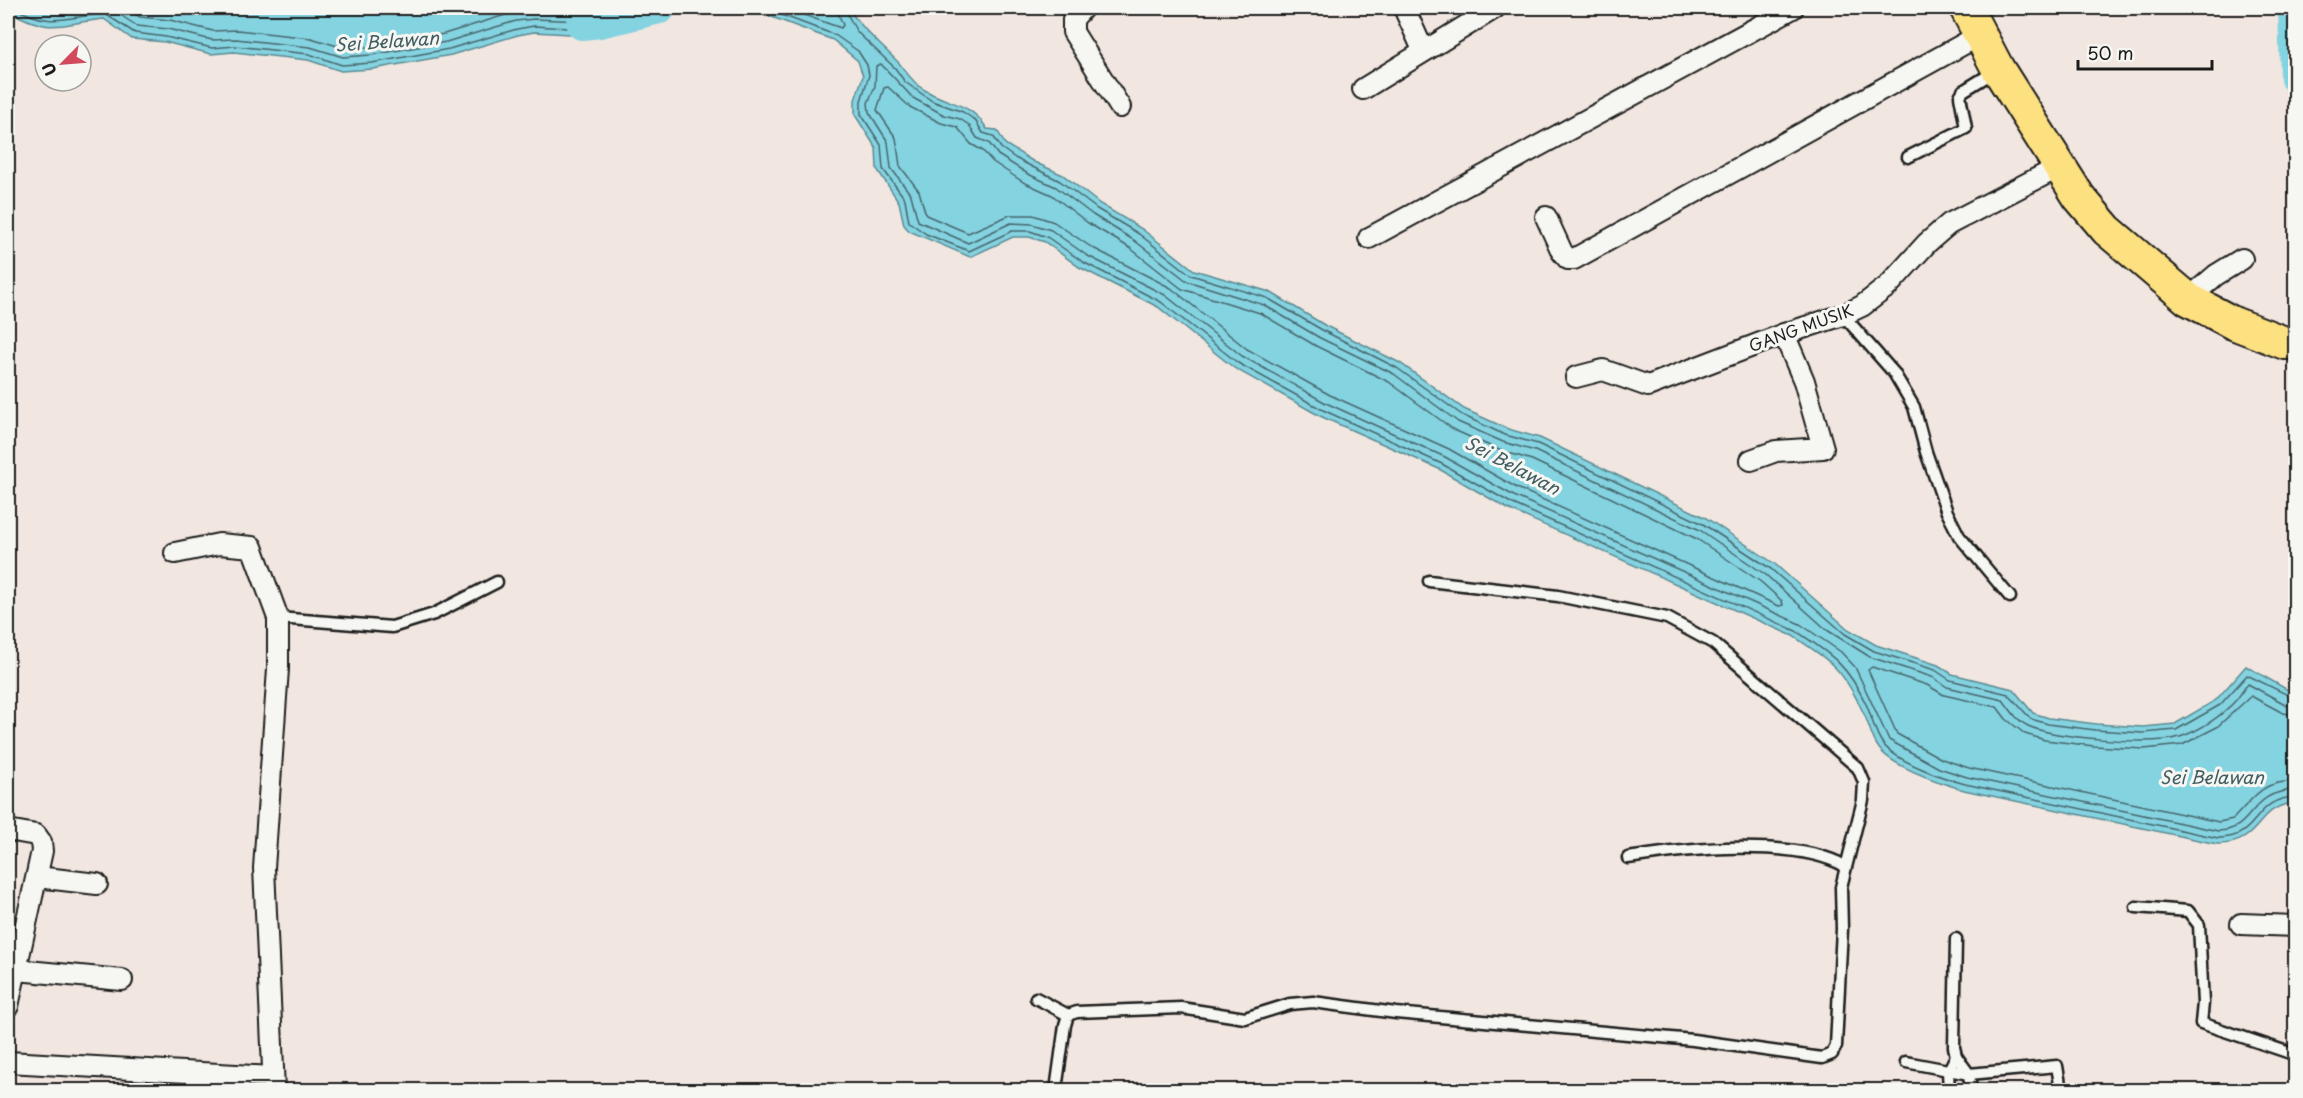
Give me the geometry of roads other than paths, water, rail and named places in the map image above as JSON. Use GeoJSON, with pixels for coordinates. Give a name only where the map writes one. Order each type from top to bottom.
{"type":"FeatureCollection","features":[{"type":"Feature","properties":{"kind":"main road"},"geometry":{"type":"LineString","coordinates":[[1966,8],[1998,69],[2079,197],[2107,230],[2188,299],[2233,323],[2290,343]]}},
{"type":"Feature","properties":{"kind":"street"},"geometry":{"type":"LineString","coordinates":[[1083,8],[1073,19],[1074,32],[1120,107]]}},
{"type":"Feature","properties":{"kind":"street"},"geometry":{"type":"LineString","coordinates":[[1404,8],[1423,50]]}},
{"type":"Feature","properties":{"kind":"street"},"geometry":{"type":"LineString","coordinates":[[1363,89],[1423,50],[1495,8]]}},
{"type":"Feature","properties":{"kind":"street"},"geometry":{"type":"LineString","coordinates":[[1369,238],[1793,8]]}},
{"type":"Feature","properties":{"kind":"street"},"geometry":{"type":"LineString","coordinates":[[1546,217],[1562,252],[1568,259],[1574,259],[1980,35]]}},
{"type":"Feature","properties":{"kind":"street","name":"GANG MUSIK"},"geometry":{"type":"LineString","coordinates":[[1576,377],[1603,370],[1648,386],[1784,334],[1843,315],[1862,306],[1888,286],[1927,243],[1949,224],[2061,166]]}},
{"type":"Feature","properties":{"kind":"street"},"geometry":{"type":"LineString","coordinates":[[2188,299],[2216,275],[2242,259]]}},
{"type":"Feature","properties":{"kind":"street"},"geometry":{"type":"LineString","coordinates":[[1750,460],[1776,451],[1826,455],[1804,381],[1784,334]]}},
{"type":"Feature","properties":{"kind":"street"},"geometry":{"type":"LineString","coordinates":[[8,1062],[274,1084],[264,868],[278,669],[278,618],[252,547],[219,544],[175,553]]}},
{"type":"Feature","properties":{"kind":"street"},"geometry":{"type":"LineString","coordinates":[[8,830],[36,835],[41,842],[37,877],[8,1006]]}},
{"type":"Feature","properties":{"kind":"street"},"geometry":{"type":"LineString","coordinates":[[37,877],[97,884]]}},
{"type":"Feature","properties":{"kind":"street"},"geometry":{"type":"LineString","coordinates":[[2241,924],[2295,926]]}},
{"type":"Feature","properties":{"kind":"street"},"geometry":{"type":"LineString","coordinates":[[17,970],[122,980]]}},
{"type":"Feature","properties":{"kind":"lane"},"geometry":{"type":"LineString","coordinates":[[1908,157],[1966,128],[1960,96],[1998,69]]}},
{"type":"Feature","properties":{"kind":"lane"},"geometry":{"type":"LineString","coordinates":[[1843,315],[1894,373],[1914,407],[1926,452],[1947,512],[1959,536],[2010,597]]}},
{"type":"Feature","properties":{"kind":"lane"},"geometry":{"type":"LineString","coordinates":[[1036,998],[1068,1015],[1077,1012],[1180,1008],[1245,1018],[1290,1004],[1313,1002],[1396,1013],[1693,1041],[1822,1058],[1832,1054],[1836,1046],[1842,929],[1841,887],[1863,800],[1864,782],[1858,768],[1713,643],[1667,618],[1644,611],[1558,596],[1429,581]]}},
{"type":"Feature","properties":{"kind":"lane"},"geometry":{"type":"LineString","coordinates":[[278,618],[392,627],[434,614],[497,582]]}},
{"type":"Feature","properties":{"kind":"lane"},"geometry":{"type":"LineString","coordinates":[[1628,858],[1656,854],[1789,849],[1832,858],[1845,866]]}},
{"type":"Feature","properties":{"kind":"lane"},"geometry":{"type":"LineString","coordinates":[[2136,907],[2188,911],[2199,925],[2203,1003],[2201,1023],[2295,1055]]}},
{"type":"Feature","properties":{"kind":"lane"},"geometry":{"type":"LineString","coordinates":[[1949,1090],[1948,1072],[1956,1056],[1956,939]]}},
{"type":"Feature","properties":{"kind":"lane"},"geometry":{"type":"LineString","coordinates":[[1056,1090],[1068,1015]]}},
{"type":"Feature","properties":{"kind":"lane"},"geometry":{"type":"LineString","coordinates":[[1956,1056],[1970,1074],[1971,1090]]}},
{"type":"Feature","properties":{"kind":"lane"},"geometry":{"type":"LineString","coordinates":[[1906,1062],[1948,1072],[1970,1074],[2057,1066],[2061,1090]]}},
{"type":"Feature","properties":{"kind":"water","name":"Sei Belawan"},"geometry":{"type":"Polygon","coordinates":[[[8,8],[665,8],[651,16],[629,13],[617,22],[587,35],[534,32],[451,55],[373,69],[341,71],[308,60],[234,52],[211,54],[165,42],[132,39],[104,19],[56,26],[46,25],[8,11],[8,8]]]}},
{"type":"Feature","properties":{"kind":"water","name":"Sei Belawan"},"geometry":{"type":"Polygon","coordinates":[[[748,8],[848,8],[865,30],[919,86],[966,108],[987,129],[997,130],[1005,144],[1034,162],[1063,175],[1100,204],[1142,229],[1194,270],[1270,292],[1326,326],[1400,363],[1464,409],[1508,429],[1540,438],[1706,518],[1775,564],[1848,629],[1876,645],[1938,665],[1952,674],[2013,689],[2033,713],[2049,718],[2143,727],[2175,724],[2216,700],[2246,666],[2295,694],[2295,803],[2272,811],[2243,838],[2232,843],[2217,844],[1964,790],[1905,768],[1884,754],[1878,747],[1856,697],[1842,676],[1827,660],[1793,636],[1508,509],[1439,469],[1320,416],[1234,368],[1158,307],[1079,267],[1045,242],[1029,237],[1013,237],[970,257],[909,231],[904,225],[899,202],[877,169],[876,148],[855,115],[855,100],[863,76],[858,61],[833,40],[748,8]]]}},
{"type":"Feature","properties":{"kind":"waterway","name":"Sei Belawan"},"geometry":{"type":"LineString","coordinates":[[582,24],[660,8]]}},
{"type":"Feature","properties":{"kind":"waterway","name":"Sei Belawan"},"geometry":{"type":"LineString","coordinates":[[2294,8],[2296,78]]}}]}
